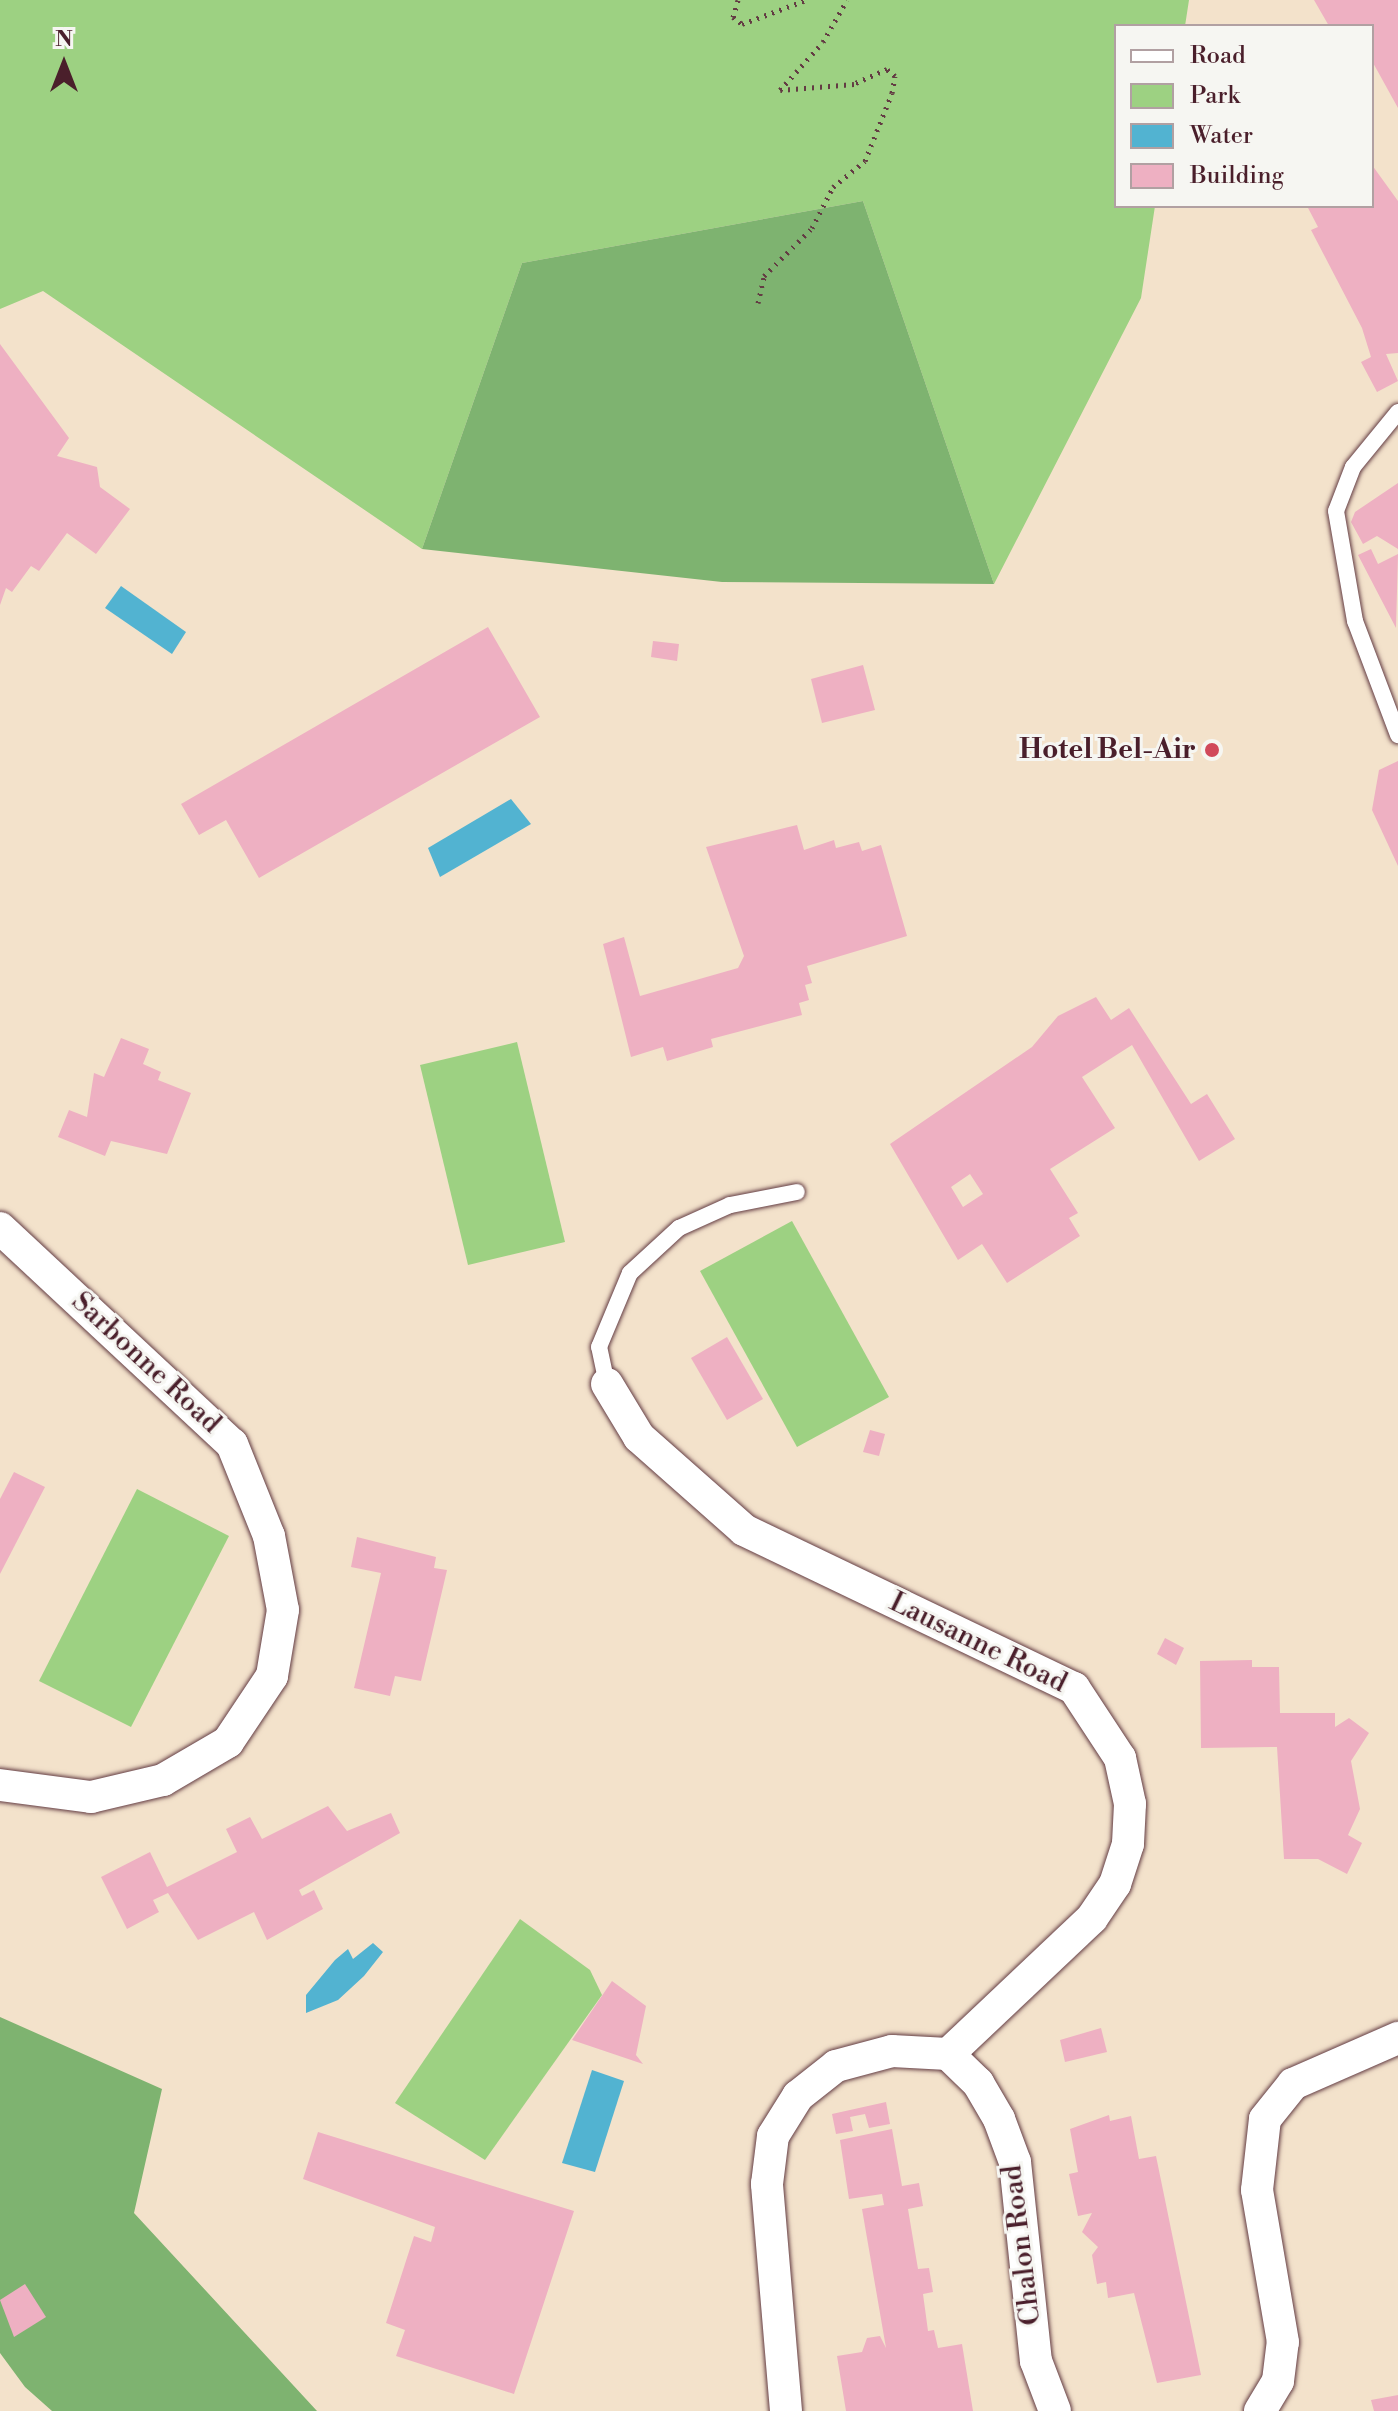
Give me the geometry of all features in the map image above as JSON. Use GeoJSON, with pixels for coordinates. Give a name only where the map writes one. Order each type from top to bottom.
{"type":"FeatureCollection","features":[{"type":"Feature","properties":{"kind":"street","name":"Sarbonne Road"},"geometry":{"type":"LineString","coordinates":[[0,1228],[232,1444],[269,1536],[283,1610],[272,1676],[228,1742],[163,1780],[91,1797],[0,1785]]}},
{"type":"Feature","properties":{"kind":"street","name":"Lausanne Road"},"geometry":{"type":"LineString","coordinates":[[607,1384],[639,1437],[744,1530],[1074,1688],[1120,1758],[1130,1804],[1128,1844],[1115,1884],[1092,1918],[948,2054]]}},
{"type":"Feature","properties":{"kind":"street"},"geometry":{"type":"LineString","coordinates":[[1260,2411],[1278,2381],[1283,2342],[1257,2190],[1265,2119],[1293,2084],[1398,2038]]}},
{"type":"Feature","properties":{"kind":"street"},"geometry":{"type":"LineString","coordinates":[[786,2411],[767,2184],[773,2136],[798,2096],[836,2066],[892,2051],[948,2054]]}},
{"type":"Feature","properties":{"kind":"street","name":"Chalon Road"},"geometry":{"type":"LineString","coordinates":[[948,2054],[978,2083],[1015,2162],[1036,2361],[1055,2411]]}},
{"type":"Feature","properties":{"kind":"lane"},"geometry":{"type":"LineString","coordinates":[[1398,412],[1353,467],[1336,511],[1355,621],[1398,735]]}},
{"type":"Feature","properties":{"kind":"lane"},"geometry":{"type":"LineString","coordinates":[[607,1384],[599,1347],[630,1273],[679,1228],[730,1205],[797,1192]]}},
{"type":"Feature","properties":{"kind":"path"},"geometry":{"type":"LineString","coordinates":[[738,0],[733,17],[742,24],[806,0]]}},
{"type":"Feature","properties":{"kind":"path"},"geometry":{"type":"LineString","coordinates":[[758,303],[764,276],[780,256],[812,228],[833,187],[865,161],[892,93],[895,76],[887,69],[854,84],[780,90],[823,42],[847,0]]}},
{"type":"Feature","properties":{"kind":"green space"},"geometry":{"type":"Polygon","coordinates":[[[0,0],[1189,0],[1185,24],[1114,24],[1114,208],[1155,208],[1141,298],[994,584],[863,201],[522,263],[422,549],[43,291],[0,309],[0,0]]]}},
{"type":"Feature","properties":{"kind":"green space"},"geometry":{"type":"Polygon","coordinates":[[[863,201],[994,584],[722,582],[422,549],[522,263],[863,201]]]}},
{"type":"Feature","properties":{"kind":"green space"},"geometry":{"type":"Polygon","coordinates":[[[517,1042],[565,1242],[468,1265],[420,1065],[517,1042]]]}},
{"type":"Feature","properties":{"kind":"green space"},"geometry":{"type":"Polygon","coordinates":[[[792,1221],[889,1397],[797,1447],[700,1271],[792,1221]]]}},
{"type":"Feature","properties":{"kind":"green space"},"geometry":{"type":"Polygon","coordinates":[[[137,1489],[229,1536],[131,1727],[39,1681],[137,1489]]]}},
{"type":"Feature","properties":{"kind":"green space"},"geometry":{"type":"Polygon","coordinates":[[[520,1919],[590,1970],[602,1995],[485,2160],[395,2103],[520,1919]]]}},
{"type":"Feature","properties":{"kind":"green space"},"geometry":{"type":"Polygon","coordinates":[[[0,2017],[162,2089],[134,2213],[317,2411],[52,2411],[25,2387],[0,2353],[0,2017]]]}},
{"type":"Feature","properties":{"kind":"water"},"geometry":{"type":"Polygon","coordinates":[[[121,586],[186,632],[172,654],[105,608],[121,586]]]}},
{"type":"Feature","properties":{"kind":"water"},"geometry":{"type":"Polygon","coordinates":[[[511,799],[531,824],[440,877],[428,848],[511,799]]]}},
{"type":"Feature","properties":{"kind":"water"},"geometry":{"type":"Polygon","coordinates":[[[373,1943],[383,1952],[364,1976],[338,2000],[306,2013],[306,1995],[335,1960],[348,1949],[353,1959],[373,1943]]]}},
{"type":"Feature","properties":{"kind":"water"},"geometry":{"type":"Polygon","coordinates":[[[592,2070],[624,2081],[595,2172],[562,2163],[592,2070]]]}},
{"type":"Feature","properties":{"kind":"building"},"geometry":{"type":"Polygon","coordinates":[[[1314,0],[1398,0],[1398,108],[1374,65],[1374,24],[1328,24],[1314,0]]]}},
{"type":"Feature","properties":{"kind":"building"},"geometry":{"type":"Polygon","coordinates":[[[1374,168],[1398,201],[1398,353],[1386,354],[1398,381],[1377,392],[1361,362],[1371,357],[1362,328],[1311,230],[1318,227],[1308,208],[1374,208],[1374,168]]]}},
{"type":"Feature","properties":{"kind":"building"},"geometry":{"type":"Polygon","coordinates":[[[0,344],[69,438],[57,456],[97,467],[100,487],[130,509],[96,554],[67,533],[39,571],[31,566],[12,592],[6,588],[0,605],[0,344]]]}},
{"type":"Feature","properties":{"kind":"building"},"geometry":{"type":"Polygon","coordinates":[[[1398,483],[1398,549],[1377,536],[1363,544],[1351,522],[1355,512],[1398,483]]]}},
{"type":"Feature","properties":{"kind":"building"},"geometry":{"type":"Polygon","coordinates":[[[1371,549],[1378,564],[1398,554],[1396,628],[1358,555],[1371,549]]]}},
{"type":"Feature","properties":{"kind":"building"},"geometry":{"type":"Polygon","coordinates":[[[488,627],[540,717],[259,878],[226,820],[199,835],[181,804],[488,627]]]}},
{"type":"Feature","properties":{"kind":"building"},"geometry":{"type":"Polygon","coordinates":[[[653,641],[679,644],[677,661],[651,657],[653,641]]]}},
{"type":"Feature","properties":{"kind":"building"},"geometry":{"type":"Polygon","coordinates":[[[863,665],[875,710],[822,723],[811,679],[863,665]]]}},
{"type":"Feature","properties":{"kind":"building"},"geometry":{"type":"Polygon","coordinates":[[[1398,761],[1398,866],[1372,810],[1379,770],[1398,761]]]}},
{"type":"Feature","properties":{"kind":"building"},"geometry":{"type":"Polygon","coordinates":[[[797,825],[804,850],[834,840],[836,848],[859,842],[862,851],[881,845],[907,936],[807,966],[812,983],[805,985],[809,1000],[799,1003],[802,1015],[711,1039],[713,1047],[667,1061],[663,1047],[631,1057],[603,944],[624,937],[640,996],[738,968],[744,956],[706,847],[797,825]]]}},
{"type":"Feature","properties":{"kind":"building"},"geometry":{"type":"Polygon","coordinates":[[[1096,997],[1111,1020],[1129,1008],[1191,1104],[1207,1094],[1235,1139],[1199,1161],[1132,1045],[1082,1077],[1115,1128],[1050,1169],[1078,1213],[1069,1218],[1080,1236],[1007,1283],[982,1244],[958,1260],[890,1144],[1032,1047],[1058,1016],[1096,997]],[[970,1174],[951,1187],[963,1207],[983,1194],[970,1174]]]}},
{"type":"Feature","properties":{"kind":"building"},"geometry":{"type":"Polygon","coordinates":[[[121,1038],[149,1049],[143,1064],[161,1072],[158,1080],[191,1093],[167,1154],[111,1141],[105,1156],[58,1137],[69,1110],[87,1117],[94,1073],[104,1077],[121,1038]]]}},
{"type":"Feature","properties":{"kind":"building"},"geometry":{"type":"Polygon","coordinates":[[[727,1337],[763,1399],[727,1420],[691,1358],[727,1337]]]}},
{"type":"Feature","properties":{"kind":"building"},"geometry":{"type":"Polygon","coordinates":[[[870,1430],[885,1434],[879,1456],[863,1452],[870,1430]]]}},
{"type":"Feature","properties":{"kind":"building"},"geometry":{"type":"Polygon","coordinates":[[[14,1472],[45,1487],[0,1574],[0,1499],[14,1472]]]}},
{"type":"Feature","properties":{"kind":"building"},"geometry":{"type":"Polygon","coordinates":[[[357,1537],[436,1557],[434,1568],[447,1570],[421,1681],[395,1676],[390,1696],[354,1688],[381,1573],[351,1567],[357,1537]]]}},
{"type":"Feature","properties":{"kind":"building"},"geometry":{"type":"Polygon","coordinates":[[[1165,1638],[1184,1648],[1176,1665],[1157,1654],[1165,1638]]]}},
{"type":"Feature","properties":{"kind":"building"},"geometry":{"type":"Polygon","coordinates":[[[1252,1660],[1252,1667],[1279,1667],[1280,1713],[1335,1713],[1335,1727],[1349,1718],[1369,1733],[1351,1761],[1360,1809],[1348,1835],[1362,1843],[1347,1874],[1318,1859],[1284,1859],[1277,1747],[1201,1748],[1200,1661],[1252,1660]]]}},
{"type":"Feature","properties":{"kind":"building"},"geometry":{"type":"Polygon","coordinates":[[[328,1806],[347,1831],[391,1813],[400,1833],[299,1890],[302,1896],[314,1890],[323,1909],[267,1940],[254,1912],[198,1940],[168,1893],[153,1900],[159,1912],[127,1929],[101,1877],[150,1852],[167,1887],[237,1852],[226,1829],[250,1817],[262,1839],[328,1806]]]}},
{"type":"Feature","properties":{"kind":"building"},"geometry":{"type":"Polygon","coordinates":[[[612,1981],[646,2006],[636,2055],[643,2064],[572,2040],[612,1981]]]}},
{"type":"Feature","properties":{"kind":"building"},"geometry":{"type":"Polygon","coordinates":[[[1101,2028],[1107,2052],[1065,2062],[1060,2040],[1101,2028]]]}},
{"type":"Feature","properties":{"kind":"building"},"geometry":{"type":"Polygon","coordinates":[[[886,2102],[890,2124],[869,2128],[865,2114],[850,2117],[853,2131],[836,2134],[832,2114],[886,2102]]]}},
{"type":"Feature","properties":{"kind":"building"},"geometry":{"type":"Polygon","coordinates":[[[1109,2115],[1110,2121],[1131,2116],[1139,2159],[1156,2156],[1201,2375],[1157,2383],[1134,2293],[1108,2298],[1106,2282],[1097,2284],[1092,2255],[1098,2247],[1082,2232],[1092,2213],[1078,2216],[1069,2174],[1078,2172],[1070,2129],[1109,2115]]]}},
{"type":"Feature","properties":{"kind":"building"},"geometry":{"type":"Polygon","coordinates":[[[892,2129],[902,2186],[919,2183],[923,2206],[908,2209],[918,2269],[929,2268],[933,2292],[923,2294],[928,2331],[934,2330],[938,2348],[962,2344],[973,2411],[846,2411],[837,2356],[862,2352],[867,2338],[880,2336],[886,2348],[862,2209],[884,2205],[882,2194],[849,2199],[840,2140],[892,2129]]]}},
{"type":"Feature","properties":{"kind":"building"},"geometry":{"type":"Polygon","coordinates":[[[318,2132],[574,2211],[514,2394],[396,2356],[405,2330],[386,2323],[414,2236],[431,2242],[435,2227],[303,2179],[318,2132]]]}},
{"type":"Feature","properties":{"kind":"building"},"geometry":{"type":"Polygon","coordinates":[[[25,2284],[46,2317],[14,2337],[0,2300],[25,2284]]]}},
{"type":"Feature","properties":{"kind":"building"},"geometry":{"type":"Polygon","coordinates":[[[1398,2395],[1398,2411],[1374,2411],[1371,2400],[1398,2395]]]}},
{"type":"Feature","properties":{"kind":"place","name":"Hotel Bel-Air"},"geometry":{"type":"Point","coordinates":[1212,750]}}]}
